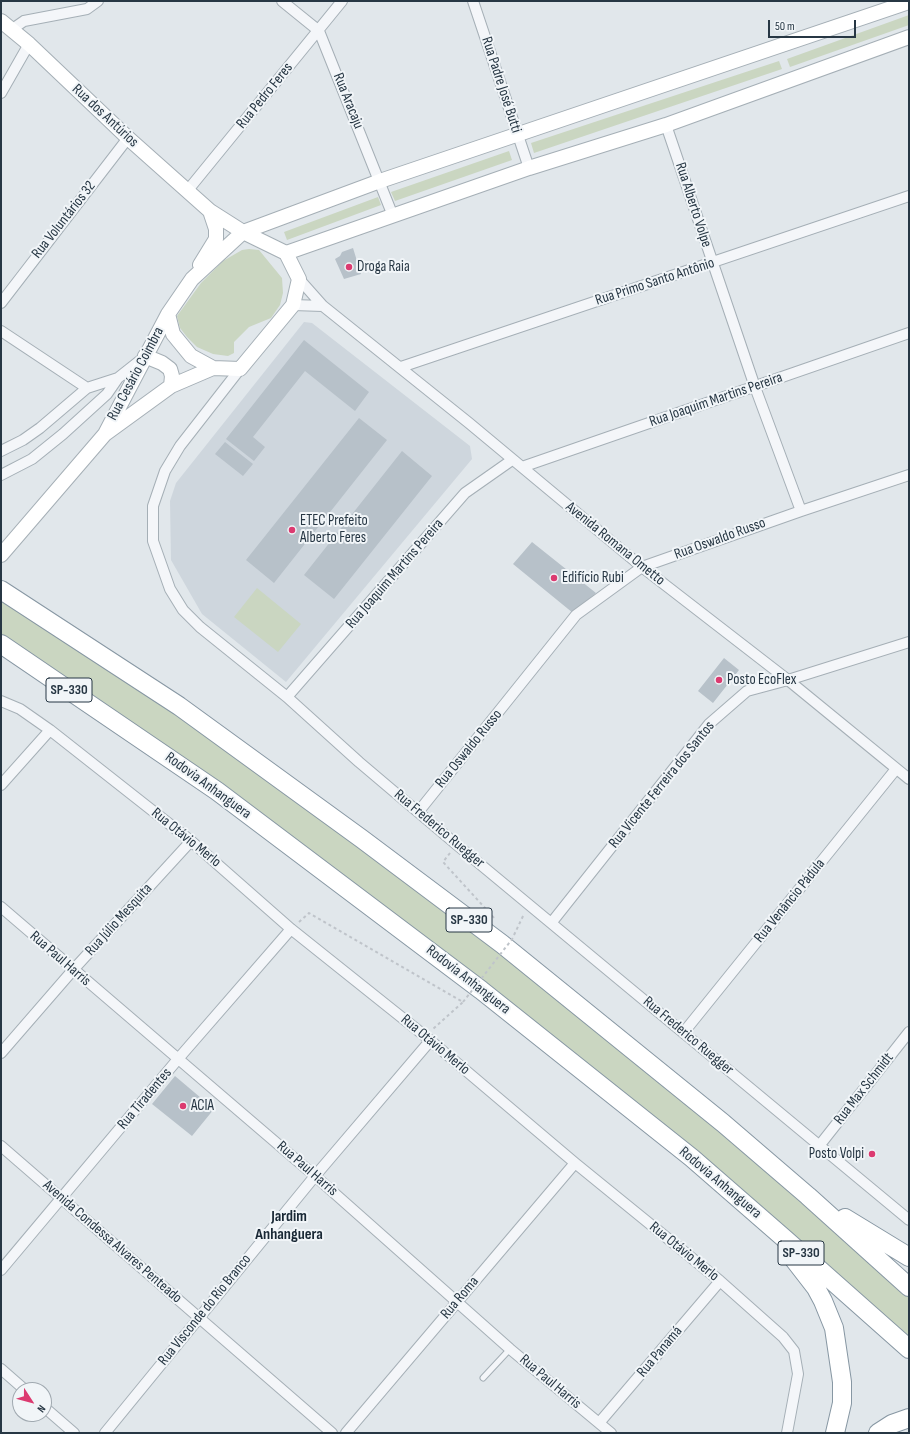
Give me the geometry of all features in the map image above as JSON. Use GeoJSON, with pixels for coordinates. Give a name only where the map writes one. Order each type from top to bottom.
{"type":"FeatureCollection","features":[{"type":"Feature","properties":{"kind":"highway","name":"SP-330"},"geometry":{"type":"LineString","coordinates":[[1,590],[179,706],[502,944],[723,1122],[909,1286]]}},
{"type":"Feature","properties":{"kind":"highway","name":"Rodovia Anhanguera"},"geometry":{"type":"LineString","coordinates":[[1,644],[217,791],[437,956],[544,1039],[692,1158],[909,1349]]}},
{"type":"Feature","properties":{"kind":"highway"},"geometry":{"type":"LineString","coordinates":[[692,1158],[775,1238],[807,1274],[823,1301],[834,1328],[842,1382],[842,1403],[835,1433]]}},
{"type":"Feature","properties":{"kind":"highway"},"geometry":{"type":"LineString","coordinates":[[808,1196],[909,1257]]}},
{"type":"Feature","properties":{"kind":"highway"},"geometry":{"type":"LineString","coordinates":[[878,1433],[892,1424],[909,1418]]}},
{"type":"Feature","properties":{"kind":"street"},"geometry":{"type":"LineString","coordinates":[[4,30],[24,21],[87,9],[98,1]]}},
{"type":"Feature","properties":{"kind":"street","name":"Rua Aracaju"},"geometry":{"type":"LineString","coordinates":[[282,1],[319,31],[380,180],[393,216]]}},
{"type":"Feature","properties":{"kind":"street","name":"Rua Pedro Feres"},"geometry":{"type":"LineString","coordinates":[[188,190],[342,1]]}},
{"type":"Feature","properties":{"kind":"street","name":"Rua Padre José Butti"},"geometry":{"type":"LineString","coordinates":[[473,1],[529,168]]}},
{"type":"Feature","properties":{"kind":"street"},"geometry":{"type":"LineString","coordinates":[[213,368],[191,356],[173,334],[168,314],[192,279],[243,232],[380,180],[909,2]]}},
{"type":"Feature","properties":{"kind":"street","name":"Rua dos Antúrios"},"geometry":{"type":"LineString","coordinates":[[4,30],[29,44],[128,138],[210,211],[243,232]]}},
{"type":"Feature","properties":{"kind":"street"},"geometry":{"type":"LineString","coordinates":[[286,253],[529,168],[666,125],[909,38]]}},
{"type":"Feature","properties":{"kind":"street"},"geometry":{"type":"LineString","coordinates":[[1,93],[29,44]]}},
{"type":"Feature","properties":{"kind":"street","name":"Rua Alberto Volpe"},"geometry":{"type":"LineString","coordinates":[[666,125],[755,387],[801,511]]}},
{"type":"Feature","properties":{"kind":"street","name":"Rua Voluntários 32"},"geometry":{"type":"LineString","coordinates":[[1,303],[128,138]]}},
{"type":"Feature","properties":{"kind":"street","name":"Rua Primo Santo Antônio"},"geometry":{"type":"LineString","coordinates":[[401,367],[909,196]]}},
{"type":"Feature","properties":{"kind":"street","name":"Rua dos Antúrios"},"geometry":{"type":"LineString","coordinates":[[192,279],[216,239],[216,229],[210,211]]}},
{"type":"Feature","properties":{"kind":"street"},"geometry":{"type":"LineString","coordinates":[[1,555],[20,535],[105,434],[171,386],[213,368],[240,369],[293,305],[299,279],[286,253],[243,232]]}},
{"type":"Feature","properties":{"kind":"street","name":"Avenida Romana Ometto"},"geometry":{"type":"LineString","coordinates":[[299,279],[323,306],[469,422],[512,460],[642,567],[788,680],[909,779]]}},
{"type":"Feature","properties":{"kind":"street"},"geometry":{"type":"LineString","coordinates":[[293,305],[323,306]]}},
{"type":"Feature","properties":{"kind":"street","name":"Rua Cesário Coimbra"},"geometry":{"type":"LineString","coordinates":[[105,434],[168,314]]}},
{"type":"Feature","properties":{"kind":"street"},"geometry":{"type":"LineString","coordinates":[[1,331],[87,388]]}},
{"type":"Feature","properties":{"kind":"street","name":"Rua Joaquim Martins Pereira"},"geometry":{"type":"LineString","coordinates":[[522,467],[909,333]]}},
{"type":"Feature","properties":{"kind":"street"},"geometry":{"type":"LineString","coordinates":[[1,475],[32,459],[63,434],[107,394],[118,378],[145,356],[162,363],[170,369],[172,376],[171,386]]}},
{"type":"Feature","properties":{"kind":"street","name":"Rua Frederico Ruegger"},"geometry":{"type":"LineString","coordinates":[[240,369],[180,446],[165,471],[153,506],[153,541],[170,589],[183,610],[200,627],[287,697],[359,762],[419,811],[457,845],[552,922],[909,1220]]}},
{"type":"Feature","properties":{"kind":"street"},"geometry":{"type":"LineString","coordinates":[[1,451],[23,440],[40,428],[87,388],[118,378]]}},
{"type":"Feature","properties":{"kind":"street","name":"Rua Joaquim Martins Pereira"},"geometry":{"type":"LineString","coordinates":[[287,697],[465,493],[512,460]]}},
{"type":"Feature","properties":{"kind":"street","name":"Rua Oswaldo Russo"},"geometry":{"type":"LineString","coordinates":[[419,811],[576,615],[642,567],[909,475]]}},
{"type":"Feature","properties":{"kind":"street","name":"Rua Vicente Ferreira dos Santos"},"geometry":{"type":"LineString","coordinates":[[552,922],[709,724],[747,691],[788,680],[909,642]]}},
{"type":"Feature","properties":{"kind":"street","name":"Rua Otávio Merlo"},"geometry":{"type":"LineString","coordinates":[[1,701],[20,709],[50,730],[191,841],[291,929],[427,1038],[575,1163],[720,1281],[784,1337],[794,1351],[798,1374],[787,1433]]}},
{"type":"Feature","properties":{"kind":"street"},"geometry":{"type":"LineString","coordinates":[[1,785],[50,730]]}},
{"type":"Feature","properties":{"kind":"street","name":"Rua Venâncio Pádula"},"geometry":{"type":"LineString","coordinates":[[684,1032],[896,769]]}},
{"type":"Feature","properties":{"kind":"street","name":"Rua Júlio Mesquita"},"geometry":{"type":"LineString","coordinates":[[1,1054],[73,970],[191,841]]}},
{"type":"Feature","properties":{"kind":"street","name":"Rua Paul Harris"},"geometry":{"type":"LineString","coordinates":[[1,907],[315,1176],[510,1349],[611,1433]]}},
{"type":"Feature","properties":{"kind":"street","name":"Rua Tiradentes"},"geometry":{"type":"LineString","coordinates":[[1,1270],[178,1059],[291,929]]}},
{"type":"Feature","properties":{"kind":"street","name":"Rua Max Schmidt"},"geometry":{"type":"LineString","coordinates":[[819,1146],[909,1032]]}},
{"type":"Feature","properties":{"kind":"street","name":"Rua Visconde do Rio Branco"},"geometry":{"type":"LineString","coordinates":[[105,1433],[427,1038]]}},
{"type":"Feature","properties":{"kind":"street","name":"Avenida Condessa Alvares Penteado"},"geometry":{"type":"LineString","coordinates":[[1,1146],[332,1433]]}},
{"type":"Feature","properties":{"kind":"street","name":"Rua Roma"},"geometry":{"type":"LineString","coordinates":[[346,1433],[575,1163]]}},
{"type":"Feature","properties":{"kind":"street","name":"Rua Panamá"},"geometry":{"type":"LineString","coordinates":[[599,1423],[720,1281]]}},
{"type":"Feature","properties":{"kind":"street"},"geometry":{"type":"LineString","coordinates":[[1,1369],[16,1382]]}},
{"type":"Feature","properties":{"kind":"street"},"geometry":{"type":"LineString","coordinates":[[52,1414],[74,1433]]}},
{"type":"Feature","properties":{"kind":"lane"},"geometry":{"type":"LineString","coordinates":[[483,1378],[510,1349]]}},
{"type":"Feature","properties":{"kind":"path"},"geometry":{"type":"LineString","coordinates":[[457,845],[443,862],[497,920]]}},
{"type":"Feature","properties":{"kind":"path"},"geometry":{"type":"LineString","coordinates":[[427,1038],[463,1002],[513,938],[529,903]]}},
{"type":"Feature","properties":{"kind":"path"},"geometry":{"type":"LineString","coordinates":[[291,929],[309,913],[463,1002]]}},
{"type":"Feature","properties":{"kind":"shaded area","name":"ETEC Prefeito Alberto Feres"},"geometry":{"type":"Polygon","coordinates":[[[304,322],[312,323],[470,446],[472,459],[286,682],[202,614],[171,560],[170,501],[176,483],[304,322]]]}},
{"type":"Feature","properties":{"kind":"green space"},"geometry":{"type":"Polygon","coordinates":[[[909,15],[909,25],[790,67],[787,59],[909,15]]]}},
{"type":"Feature","properties":{"kind":"green space"},"geometry":{"type":"Polygon","coordinates":[[[779,61],[782,69],[534,153],[531,143],[779,61]]]}},
{"type":"Feature","properties":{"kind":"green space"},"geometry":{"type":"Polygon","coordinates":[[[509,151],[512,160],[395,201],[391,192],[509,151]]]}},
{"type":"Feature","properties":{"kind":"green space"},"geometry":{"type":"Polygon","coordinates":[[[378,197],[381,205],[287,240],[284,232],[378,197]]]}},
{"type":"Feature","properties":{"kind":"green space"},"geometry":{"type":"Polygon","coordinates":[[[242,250],[259,250],[282,278],[283,293],[280,305],[271,318],[249,327],[234,342],[234,353],[228,356],[213,354],[197,347],[187,337],[180,328],[177,316],[201,283],[223,261],[242,250]]]}},
{"type":"Feature","properties":{"kind":"green space"},"geometry":{"type":"Polygon","coordinates":[[[257,588],[301,624],[278,652],[234,617],[257,588]]]}},
{"type":"Feature","properties":{"kind":"green space"},"geometry":{"type":"Polygon","coordinates":[[[1,599],[170,707],[471,930],[722,1132],[909,1295],[909,1340],[621,1091],[449,954],[235,795],[150,734],[1,635],[1,599]]]}},
{"type":"Feature","properties":{"kind":"building","name":"Droga Raia"},"geometry":{"type":"Polygon","coordinates":[[[353,248],[361,274],[344,279],[335,259],[340,256],[342,252],[353,248]]]}},
{"type":"Feature","properties":{"kind":"building"},"geometry":{"type":"Polygon","coordinates":[[[304,340],[369,392],[355,411],[305,371],[253,437],[265,447],[254,461],[226,439],[304,340]]]}},
{"type":"Feature","properties":{"kind":"building"},"geometry":{"type":"Polygon","coordinates":[[[359,418],[387,440],[274,583],[246,560],[359,418]]]}},
{"type":"Feature","properties":{"kind":"building"},"geometry":{"type":"Polygon","coordinates":[[[225,442],[253,464],[243,476],[215,454],[225,442]]]}},
{"type":"Feature","properties":{"kind":"building"},"geometry":{"type":"Polygon","coordinates":[[[402,451],[432,476],[334,599],[304,575],[402,451]]]}},
{"type":"Feature","properties":{"kind":"building","name":"Edifício Rubi"},"geometry":{"type":"Polygon","coordinates":[[[532,542],[596,593],[573,613],[513,564],[532,542]]]}},
{"type":"Feature","properties":{"kind":"building","name":"Posto EcoFlex"},"geometry":{"type":"Polygon","coordinates":[[[724,658],[739,670],[713,703],[698,691],[724,658]]]}},
{"type":"Feature","properties":{"kind":"building","name":"ACIA"},"geometry":{"type":"Polygon","coordinates":[[[175,1076],[214,1109],[192,1136],[152,1104],[175,1076]]]}},
{"type":"Feature","properties":{"kind":"place","name":"Droga Raia"},"geometry":{"type":"Point","coordinates":[349,267]}},
{"type":"Feature","properties":{"kind":"place","name":"ETEC Prefeito Alberto Feres"},"geometry":{"type":"Point","coordinates":[292,530]}},
{"type":"Feature","properties":{"kind":"place","name":"Edifício Rubi"},"geometry":{"type":"Point","coordinates":[554,578]}},
{"type":"Feature","properties":{"kind":"place","name":"Posto EcoFlex"},"geometry":{"type":"Point","coordinates":[719,680]}},
{"type":"Feature","properties":{"kind":"place","name":"ACIA"},"geometry":{"type":"Point","coordinates":[183,1106]}},
{"type":"Feature","properties":{"kind":"place","name":"Posto Volpi"},"geometry":{"type":"Point","coordinates":[872,1154]}},
{"type":"Feature","properties":{"kind":"district","name":"Jardim Anhanguera"},"geometry":{"type":"Point","coordinates":[289,1226]}}]}
